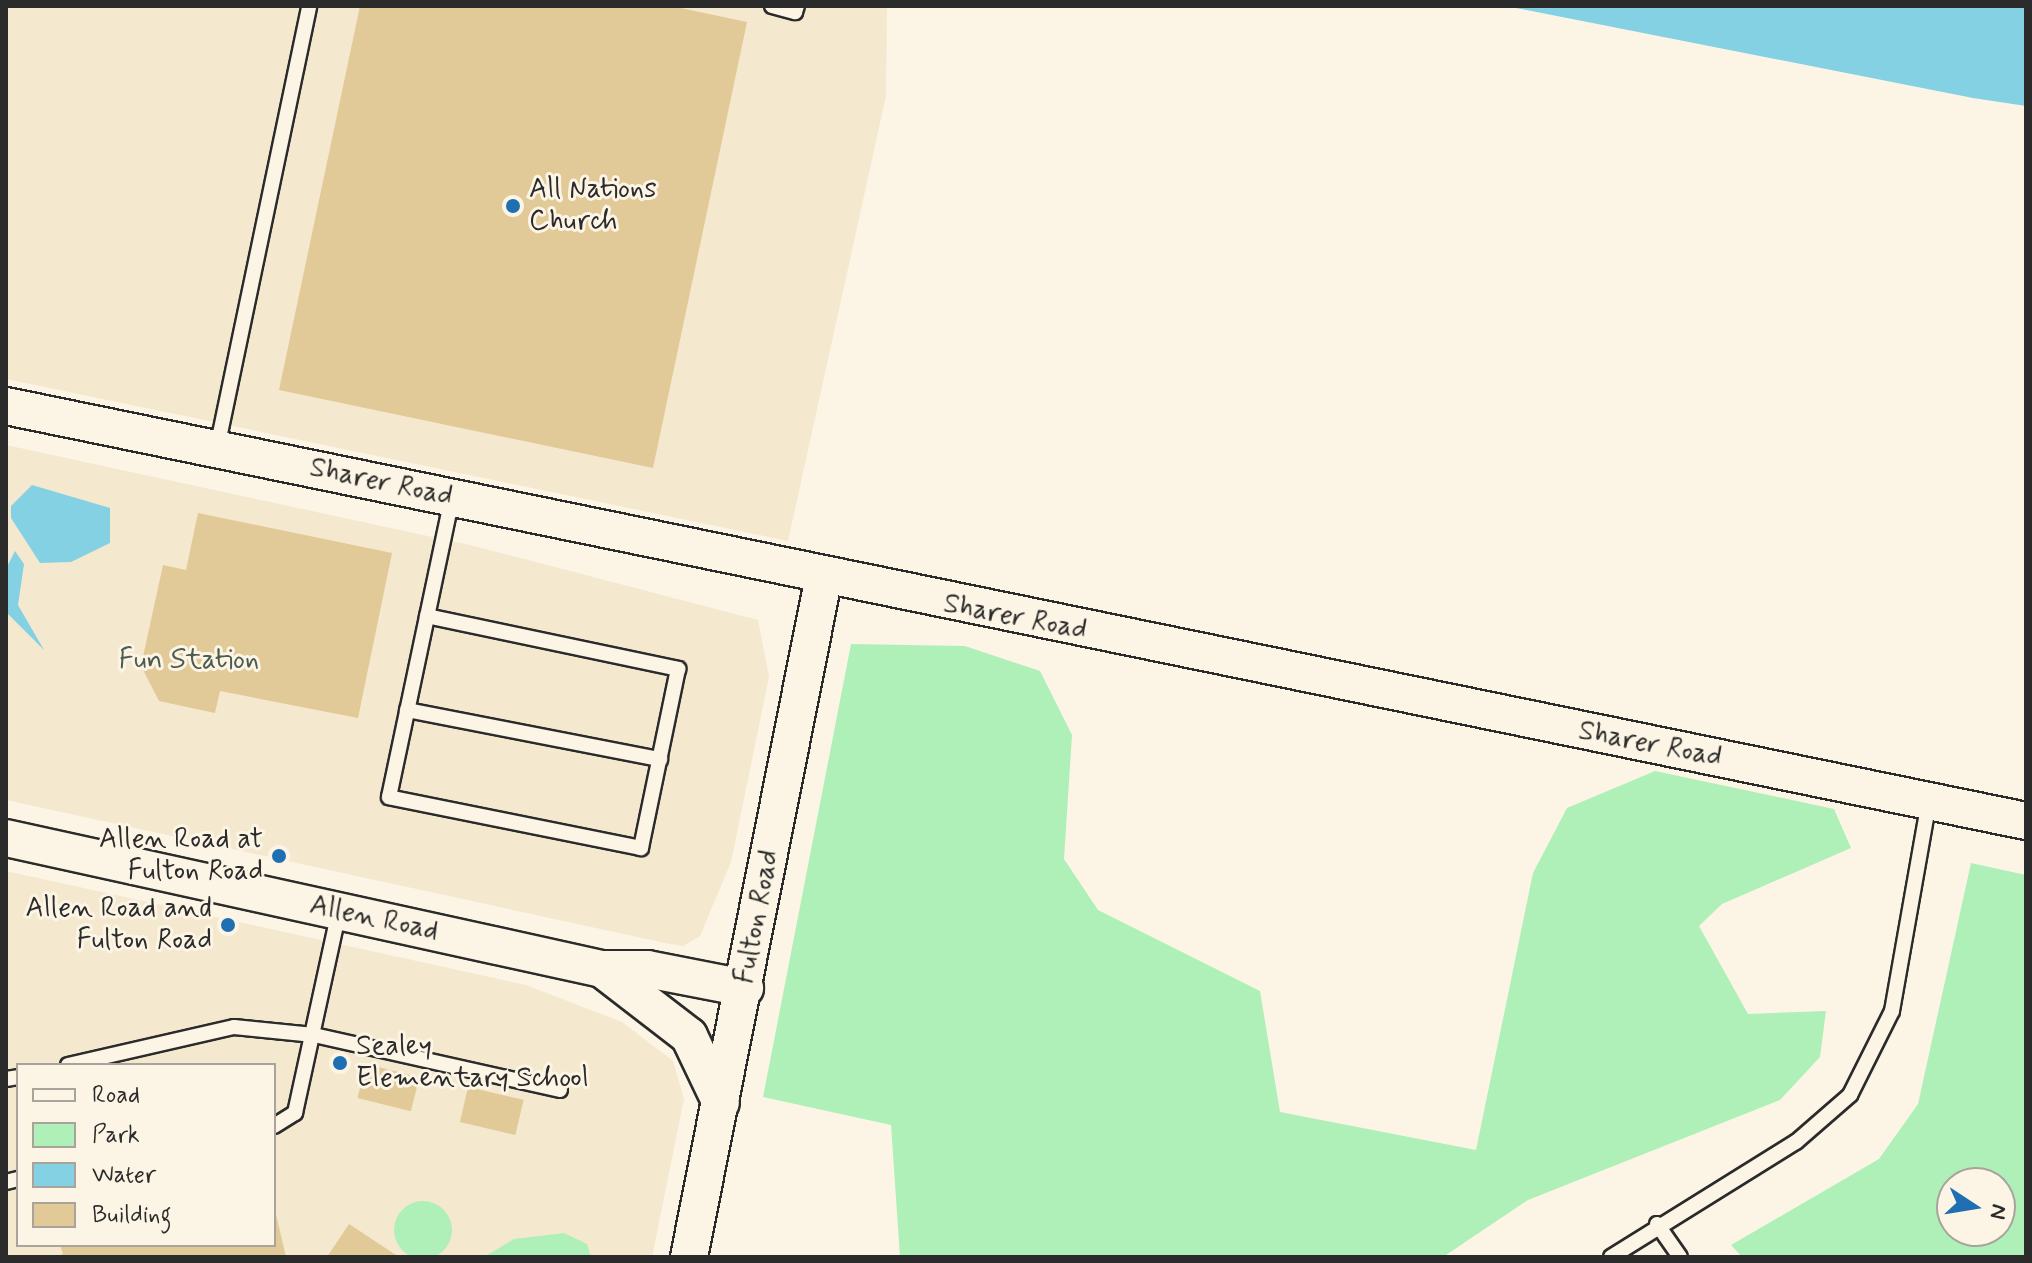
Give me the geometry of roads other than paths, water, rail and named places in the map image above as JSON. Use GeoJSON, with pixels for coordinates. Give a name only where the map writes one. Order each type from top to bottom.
{"type":"FeatureCollection","features":[{"type":"Feature","properties":{"kind":"street","name":"Sharer Road"},"geometry":{"type":"LineString","coordinates":[[6,406],[2026,821]]}},
{"type":"Feature","properties":{"kind":"street","name":"Fulton Road"},"geometry":{"type":"LineString","coordinates":[[689,1257],[745,988],[824,576]]}},
{"type":"Feature","properties":{"kind":"street","name":"Allen Road"},"geometry":{"type":"LineString","coordinates":[[6,838],[602,969],[745,988]]}},
{"type":"Feature","properties":{"kind":"street"},"geometry":{"type":"LineString","coordinates":[[602,969],[689,1036],[721,1103]]}},
{"type":"Feature","properties":{"kind":"lane"},"geometry":{"type":"LineString","coordinates":[[217,448],[309,6]]}},
{"type":"Feature","properties":{"kind":"lane"},"geometry":{"type":"LineString","coordinates":[[772,6],[795,12],[797,6]]}},
{"type":"Feature","properties":{"kind":"lane"},"geometry":{"type":"LineString","coordinates":[[427,616],[678,669],[641,848],[389,797],[407,710],[452,498]]}},
{"type":"Feature","properties":{"kind":"lane"},"geometry":{"type":"LineString","coordinates":[[407,710],[660,759]]}},
{"type":"Feature","properties":{"kind":"lane"},"geometry":{"type":"LineString","coordinates":[[1611,1257],[1657,1224],[1796,1142],[1850,1095],[1892,1011],[1929,801]]}},
{"type":"Feature","properties":{"kind":"lane"},"geometry":{"type":"LineString","coordinates":[[276,1125],[295,1113],[339,912]]}},
{"type":"Feature","properties":{"kind":"lane"},"geometry":{"type":"LineString","coordinates":[[77,1063],[234,1027],[314,1035],[560,1090]]}},
{"type":"Feature","properties":{"kind":"lane"},"geometry":{"type":"LineString","coordinates":[[1657,1224],[1680,1257]]}},
{"type":"Feature","properties":{"kind":"water"},"geometry":{"type":"Polygon","coordinates":[[[1506,6],[2026,6],[2026,106],[1973,98],[1506,6]]]}},
{"type":"Feature","properties":{"kind":"water"},"geometry":{"type":"Polygon","coordinates":[[[32,485],[110,508],[110,543],[71,562],[40,563],[11,518],[11,506],[32,485]]]}},
{"type":"Feature","properties":{"kind":"water"},"geometry":{"type":"Polygon","coordinates":[[[15,551],[24,564],[18,605],[44,650],[6,612],[6,569],[15,551]]]}},
{"type":"Feature","properties":{"kind":"place","name":"All Nations Church"},"geometry":{"type":"Point","coordinates":[513,206]}},
{"type":"Feature","properties":{"kind":"place","name":"Allen Road at Fulton Road"},"geometry":{"type":"Point","coordinates":[279,856]}},
{"type":"Feature","properties":{"kind":"place","name":"Allen Road and Fulton Road"},"geometry":{"type":"Point","coordinates":[228,925]}},
{"type":"Feature","properties":{"kind":"place","name":"Sealey Elementary School"},"geometry":{"type":"Point","coordinates":[340,1063]}},
{"type":"Feature","properties":{"kind":"park label","name":"Fun Station"},"geometry":{"type":"Point","coordinates":[189,661]}}]}
